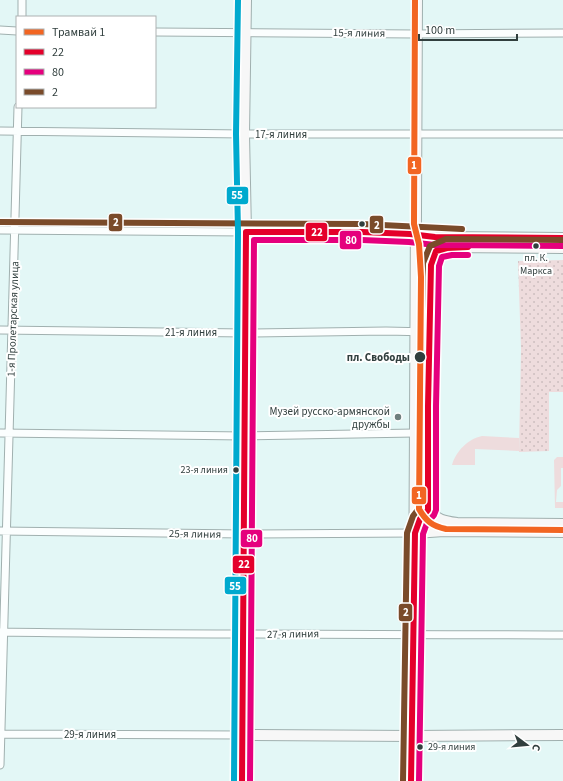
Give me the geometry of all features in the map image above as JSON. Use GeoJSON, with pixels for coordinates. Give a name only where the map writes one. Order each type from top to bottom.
{"type":"FeatureCollection","features":[{"type":"Feature","properties":{"kind":"main road"},"geometry":{"type":"LineString","coordinates":[[242,781],[246,333],[244,134],[246,0]]}},
{"type":"Feature","properties":{"kind":"main road"},"geometry":{"type":"LineString","coordinates":[[411,781],[415,533],[417,0]]}},
{"type":"Feature","properties":{"kind":"main road"},"geometry":{"type":"LineString","coordinates":[[246,232],[362,232],[435,237],[563,238]]}},
{"type":"Feature","properties":{"kind":"main road"},"geometry":{"type":"LineString","coordinates":[[416,235],[431,265]]}},
{"type":"Feature","properties":{"kind":"main road"},"geometry":{"type":"LineString","coordinates":[[415,533],[420,519],[428,510],[428,406],[431,265],[436,251],[448,247],[563,248]]}},
{"type":"Feature","properties":{"kind":"main road"},"geometry":{"type":"LineString","coordinates":[[428,510],[436,518],[443,521],[456,523],[563,524]]}},
{"type":"Feature","properties":{"kind":"main road"},"geometry":{"type":"LineString","coordinates":[[415,533],[444,531],[563,532]]}},
{"type":"Feature","properties":{"kind":"main road","name":"29-я линия"},"geometry":{"type":"LineString","coordinates":[[243,734],[412,736],[563,735]]}},
{"type":"Feature","properties":{"kind":"street"},"geometry":{"type":"LineString","coordinates":[[22,0],[22,16]]}},
{"type":"Feature","properties":{"kind":"street"},"geometry":{"type":"LineString","coordinates":[[0,30],[16,31]]}},
{"type":"Feature","properties":{"kind":"street","name":"15-я линия"},"geometry":{"type":"LineString","coordinates":[[156,32],[416,34],[563,33]]}},
{"type":"Feature","properties":{"kind":"street","name":"1-я Пролетарская улица"},"geometry":{"type":"LineString","coordinates":[[0,764],[4,531],[9,434],[18,108]]}},
{"type":"Feature","properties":{"kind":"street","name":"17-я линия"},"geometry":{"type":"LineString","coordinates":[[0,131],[244,134],[563,134]]}},
{"type":"Feature","properties":{"kind":"street"},"geometry":{"type":"LineString","coordinates":[[0,230],[246,232]]}},
{"type":"Feature","properties":{"kind":"street","name":"21-я линия"},"geometry":{"type":"LineString","coordinates":[[0,330],[246,333],[430,332]]}},
{"type":"Feature","properties":{"kind":"street"},"geometry":{"type":"LineString","coordinates":[[0,433],[245,436],[415,433]]}},
{"type":"Feature","properties":{"kind":"street","name":"25-я линия"},"geometry":{"type":"LineString","coordinates":[[4,531],[244,534],[415,533]]}},
{"type":"Feature","properties":{"kind":"street","name":"27-я линия"},"geometry":{"type":"LineString","coordinates":[[2,632],[244,635],[563,635]]}},
{"type":"Feature","properties":{"kind":"street","name":"29-я линия"},"geometry":{"type":"LineString","coordinates":[[1,734],[243,734]]}},
{"type":"Feature","properties":{"kind":"shaded area"},"geometry":{"type":"Polygon","coordinates":[[[563,260],[563,392],[549,392],[549,451],[519,452],[521,349],[518,261],[563,260]]]}},
{"type":"Feature","properties":{"kind":"shaded area"},"geometry":{"type":"Polygon","coordinates":[[[482,436],[519,438],[519,451],[475,449],[475,465],[452,465],[456,455],[463,446],[482,436]]]}},
{"type":"Feature","properties":{"kind":"shaded area"},"geometry":{"type":"Polygon","coordinates":[[[557,457],[563,457],[563,468],[561,468],[561,486],[557,490],[556,502],[563,502],[563,508],[555,508],[554,460],[557,457]]]}},
{"type":"Feature","properties":{"kind":"tram line","name":"1"},"geometry":{"type":"LineString","coordinates":[[415,0],[414,224],[419,244],[421,277],[419,509],[424,517],[430,522],[446,529],[563,530]]}},
{"type":"Feature","properties":{"kind":"transit line","name":"55"},"geometry":{"type":"LineString","coordinates":[[234,781],[238,232],[236,134],[238,0]]}},
{"type":"Feature","properties":{"kind":"transit line","name":"2"},"geometry":{"type":"LineString","coordinates":[[0,222],[362,224],[462,229]]}},
{"type":"Feature","properties":{"kind":"transit line","name":"22"},"geometry":{"type":"LineString","coordinates":[[242,781],[246,232],[362,232],[410,234],[435,237],[563,238]]}},
{"type":"Feature","properties":{"kind":"transit line","name":"2"},"geometry":{"type":"LineString","coordinates":[[403,781],[407,533],[413,516],[420,507],[420,406],[423,263],[430,246],[446,239],[563,240]]}},
{"type":"Feature","properties":{"kind":"transit line","name":"80"},"geometry":{"type":"LineString","coordinates":[[250,781],[254,240],[362,240],[409,242],[435,245],[563,246]]}},
{"type":"Feature","properties":{"kind":"transit line","name":"22"},"geometry":{"type":"LineString","coordinates":[[411,781],[415,533],[420,519],[428,510],[428,406],[431,265],[436,251],[447,248],[468,247]]}},
{"type":"Feature","properties":{"kind":"transit line","name":"80"},"geometry":{"type":"LineString","coordinates":[[419,781],[423,534],[427,523],[434,515],[436,510],[436,406],[439,266],[442,257],[452,255],[468,255]]}},
{"type":"Feature","properties":{"kind":"place","name":"пл. К. Маркса"},"geometry":{"type":"Point","coordinates":[536,246]}},
{"type":"Feature","properties":{"kind":"place","name":"пл. Свободы"},"geometry":{"type":"Point","coordinates":[420,357]}},
{"type":"Feature","properties":{"kind":"place","name":"Музей русско-армянской дружбы"},"geometry":{"type":"Point","coordinates":[398,417]}},
{"type":"Feature","properties":{"kind":"place","name":"23-я линия"},"geometry":{"type":"Point","coordinates":[236,470]}},
{"type":"Feature","properties":{"kind":"place","name":"29-я линия"},"geometry":{"type":"Point","coordinates":[420,747]}}]}
